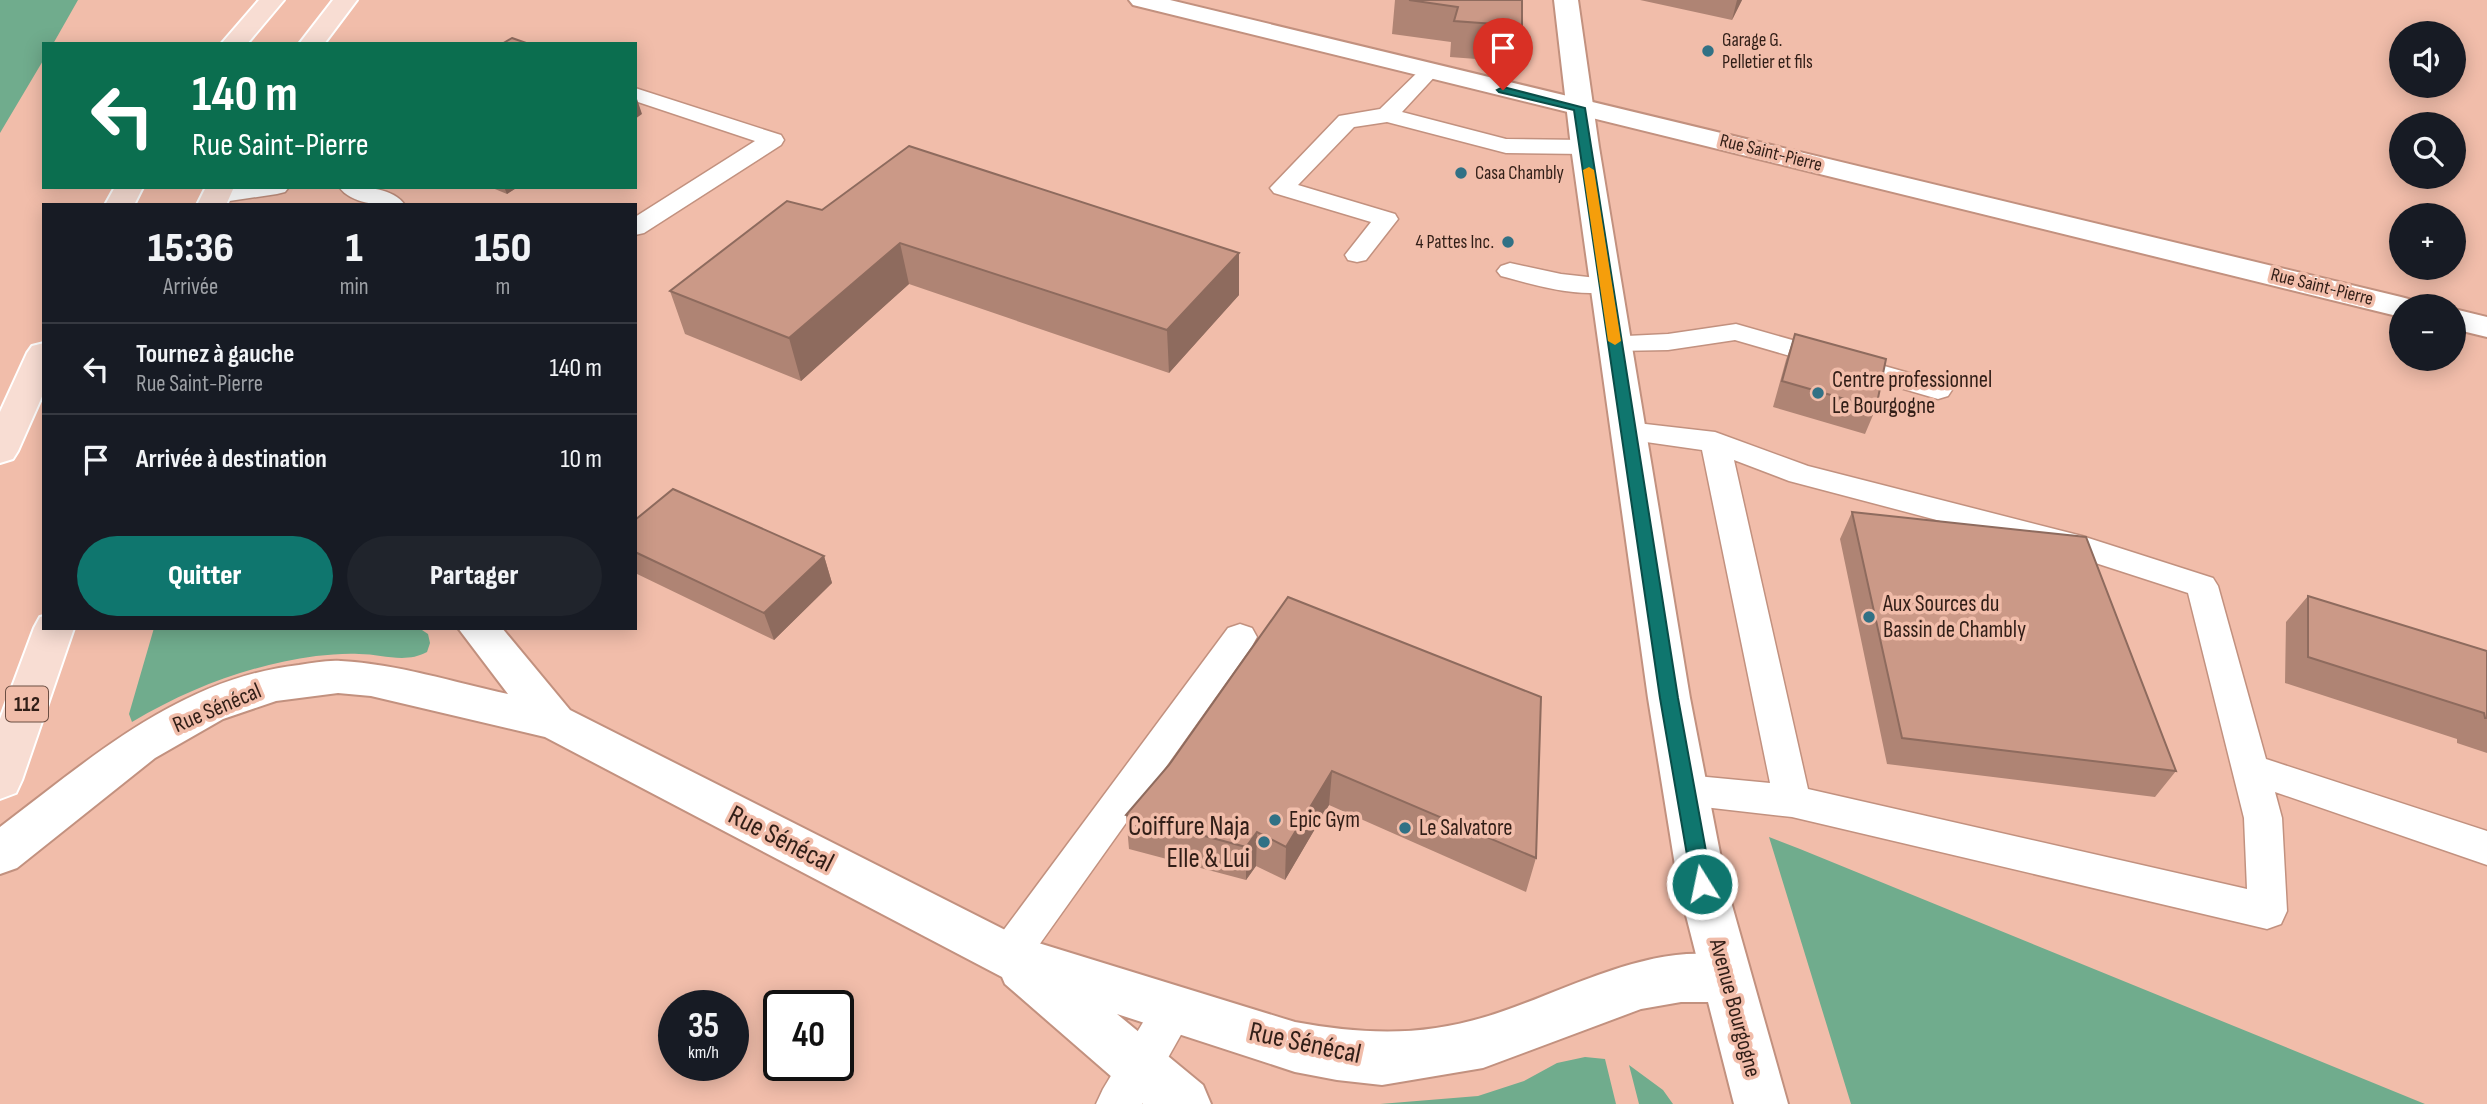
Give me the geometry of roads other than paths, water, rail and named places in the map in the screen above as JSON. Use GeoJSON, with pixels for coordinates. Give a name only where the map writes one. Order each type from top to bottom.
{"type":"FeatureCollection","features":[{"type":"Feature","properties":{"kind":"main road"},"geometry":{"type":"LineString","coordinates":[[235,42],[272,0]]}},
{"type":"Feature","properties":{"kind":"main road"},"geometry":{"type":"LineString","coordinates":[[313,42],[345,0]]}},
{"type":"Feature","properties":{"kind":"main road"},"geometry":{"type":"LineString","coordinates":[[0,451],[42,357]]}},
{"type":"Feature","properties":{"kind":"main road","name":"112"},"geometry":{"type":"LineString","coordinates":[[0,780],[53,630]]}},
{"type":"Feature","properties":{"kind":"street","name":"Rue Saint-Pierre"},"geometry":{"type":"LineString","coordinates":[[1142,0],[2389,304]]}},
{"type":"Feature","properties":{"kind":"street","name":"Avenue Bourgogne"},"geometry":{"type":"LineString","coordinates":[[1566,0],[1579,108],[1628,431],[1702,884],[1760,1104]]}},
{"type":"Feature","properties":{"kind":"street"},"geometry":{"type":"LineString","coordinates":[[2466,322],[2487,327]]}},
{"type":"Feature","properties":{"kind":"street","name":"Rue Sénécal"},"geometry":{"type":"LineString","coordinates":[[480,630],[555,722]]}},
{"type":"Feature","properties":{"kind":"street","name":"Rue Sénécal"},"geometry":{"type":"LineString","coordinates":[[0,854],[109,767],[176,723],[244,692],[276,684],[338,677],[371,680],[555,722],[1008,956],[1296,1047],[1337,1055],[1381,1059],[1483,1043],[1641,985],[1681,979],[1727,979]]}},
{"type":"Feature","properties":{"kind":"street","name":"Rue Sénécal"},"geometry":{"type":"LineString","coordinates":[[1008,956],[1129,1086],[1184,1104]]}},
{"type":"Feature","properties":{"kind":"lane"},"geometry":{"type":"LineString","coordinates":[[1387,115],[1429,72]]}},
{"type":"Feature","properties":{"kind":"lane"},"geometry":{"type":"LineString","coordinates":[[637,94],[774,140],[637,227]]}},
{"type":"Feature","properties":{"kind":"lane"},"geometry":{"type":"LineString","coordinates":[[1357,255],[1386,219],[1282,188],[1347,121],[1387,115],[1506,146],[1585,147]]}},
{"type":"Feature","properties":{"kind":"lane"},"geometry":{"type":"LineString","coordinates":[[216,196],[263,189]]}},
{"type":"Feature","properties":{"kind":"lane"},"geometry":{"type":"LineString","coordinates":[[356,189],[388,203]]}},
{"type":"Feature","properties":{"kind":"lane"},"geometry":{"type":"LineString","coordinates":[[1510,271],[1561,282],[1606,285]]}},
{"type":"Feature","properties":{"kind":"lane"},"geometry":{"type":"LineString","coordinates":[[1615,343],[1668,342],[1736,332],[1938,390]]}},
{"type":"Feature","properties":{"kind":"lane"},"geometry":{"type":"LineString","coordinates":[[1628,431],[1715,442],[1800,474],[2082,547],[2202,586],[2263,818],[2267,911],[1792,801],[1686,790]]}},
{"type":"Feature","properties":{"kind":"lane"},"geometry":{"type":"LineString","coordinates":[[1715,442],[1792,801]]}},
{"type":"Feature","properties":{"kind":"lane"},"geometry":{"type":"LineString","coordinates":[[1008,956],[1240,637]]}},
{"type":"Feature","properties":{"kind":"lane"},"geometry":{"type":"LineString","coordinates":[[2250,769],[2487,848]]}},
{"type":"Feature","properties":{"kind":"lane"},"geometry":{"type":"LineString","coordinates":[[1129,1086],[1175,1008]]}},
{"type":"Feature","properties":{"kind":"place","name":"Garage G. Pelletier et fils"},"geometry":{"type":"Point","coordinates":[1708,51]}},
{"type":"Feature","properties":{"kind":"place","name":"Casa Chambly"},"geometry":{"type":"Point","coordinates":[1461,173]}},
{"type":"Feature","properties":{"kind":"place","name":"4 Pattes Inc."},"geometry":{"type":"Point","coordinates":[1508,242]}},
{"type":"Feature","properties":{"kind":"place","name":"Centre professionnel Le Bourgogne"},"geometry":{"type":"Point","coordinates":[1818,393]}},
{"type":"Feature","properties":{"kind":"place","name":"Aux Sources du Bassin de Chambly"},"geometry":{"type":"Point","coordinates":[1869,617]}},
{"type":"Feature","properties":{"kind":"place","name":"Epic Gym"},"geometry":{"type":"Point","coordinates":[1275,820]}},
{"type":"Feature","properties":{"kind":"place","name":"Le Salvatore"},"geometry":{"type":"Point","coordinates":[1405,828]}},
{"type":"Feature","properties":{"kind":"place","name":"Coiffure Naja Elle & Lui"},"geometry":{"type":"Point","coordinates":[1264,842]}}]}
